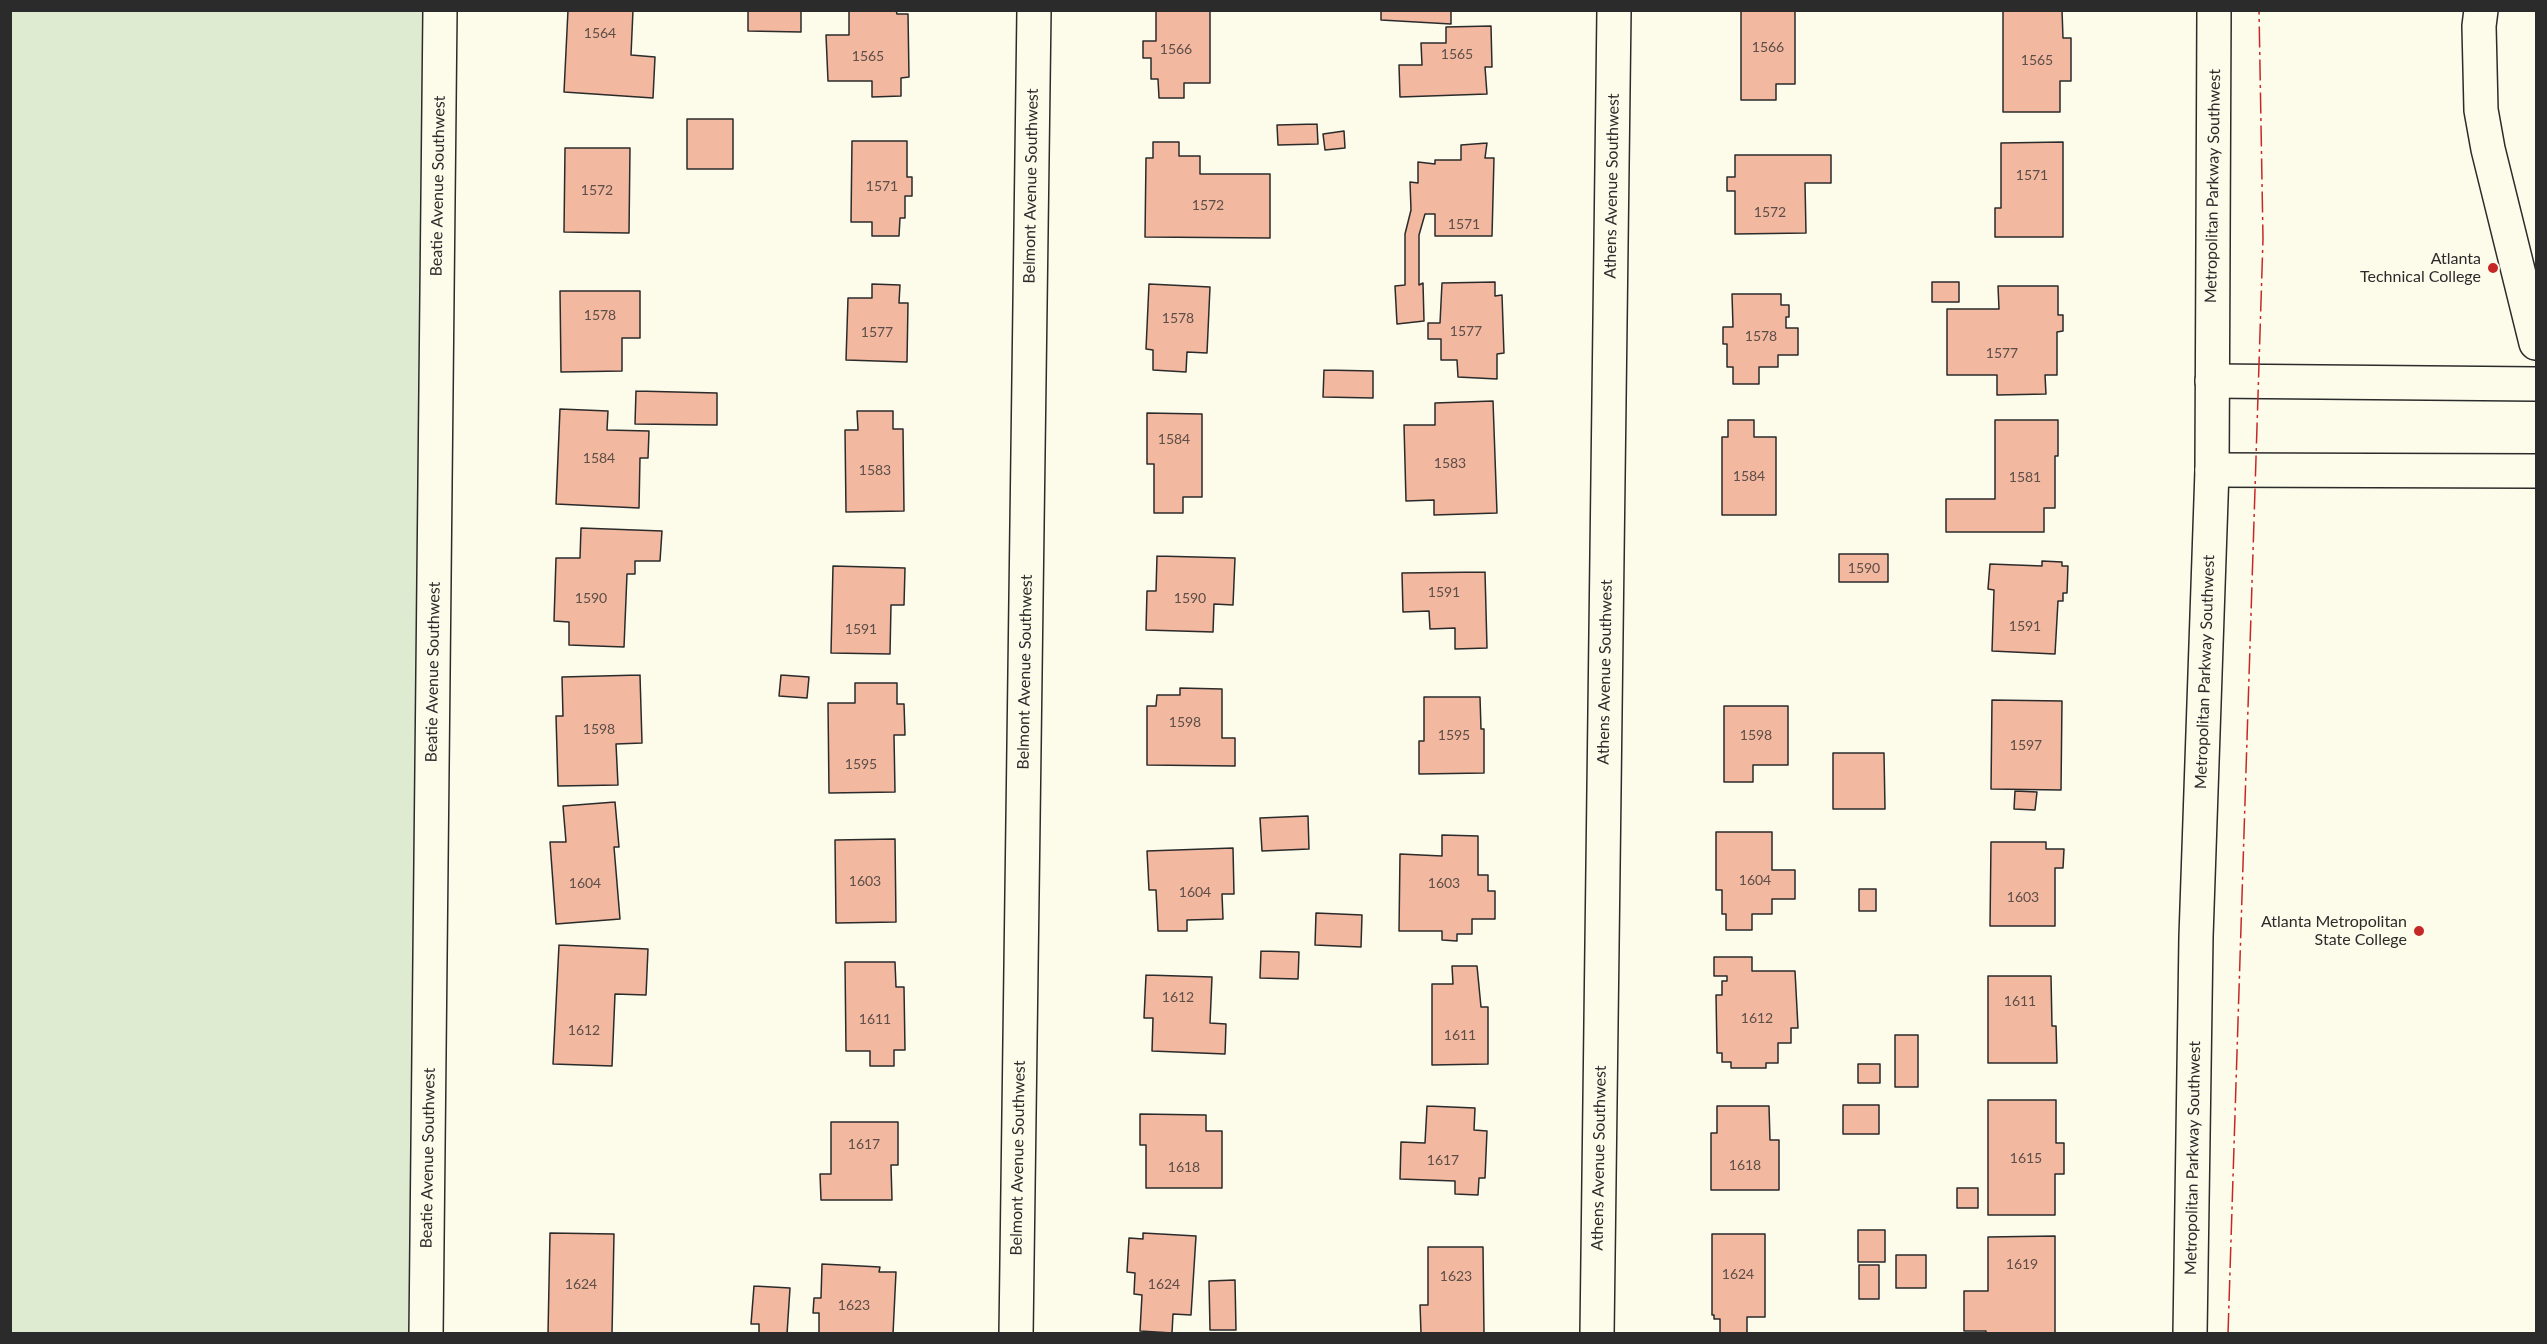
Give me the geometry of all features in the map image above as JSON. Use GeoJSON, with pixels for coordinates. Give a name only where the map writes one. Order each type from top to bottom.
{"type":"FeatureCollection","features":[{"type":"Feature","properties":{"kind":"street","name":"Beatie Avenue Southwest"},"geometry":{"type":"LineString","coordinates":[[426,1334],[440,10]]}},
{"type":"Feature","properties":{"kind":"street","name":"Belmont Avenue Southwest"},"geometry":{"type":"LineString","coordinates":[[1016,1334],[1034,10]]}},
{"type":"Feature","properties":{"kind":"street","name":"Athens Avenue Southwest"},"geometry":{"type":"LineString","coordinates":[[1597,1334],[1614,10]]}},
{"type":"Feature","properties":{"kind":"street","name":"Metropolitan Parkway Southwest"},"geometry":{"type":"LineString","coordinates":[[2190,1334],[2196,937],[2211,470],[2214,10]]}},
{"type":"Feature","properties":{"kind":"street"},"geometry":{"type":"LineString","coordinates":[[2481,10],[2479,26],[2481,110],[2488,149],[2523,233],[2536,343]]}},
{"type":"Feature","properties":{"kind":"street"},"geometry":{"type":"LineString","coordinates":[[2212,381],[2536,384]]}},
{"type":"Feature","properties":{"kind":"street"},"geometry":{"type":"LineString","coordinates":[[2211,470],[2536,471]]}},
{"type":"Feature","properties":{"kind":"green space"},"geometry":{"type":"Polygon","coordinates":[[[10,11],[452,11],[433,1333],[11,1333],[10,11]]]}},
{"type":"Feature","properties":{"kind":"building"},"geometry":{"type":"Polygon","coordinates":[[[568,10],[633,10],[631,55],[655,57],[653,98],[564,92],[568,10]]]}},
{"type":"Feature","properties":{"kind":"building"},"geometry":{"type":"Polygon","coordinates":[[[748,10],[801,10],[801,32],[748,31],[748,10]]]}},
{"type":"Feature","properties":{"kind":"building"},"geometry":{"type":"Polygon","coordinates":[[[849,10],[896,10],[897,14],[908,14],[909,77],[901,78],[901,96],[872,97],[872,81],[828,81],[826,35],[849,35],[849,10]]]}},
{"type":"Feature","properties":{"kind":"building"},"geometry":{"type":"Polygon","coordinates":[[[1156,10],[1210,10],[1210,83],[1184,83],[1184,98],[1159,98],[1158,79],[1151,79],[1151,58],[1143,58],[1143,41],[1156,41],[1156,10]]]}},
{"type":"Feature","properties":{"kind":"building"},"geometry":{"type":"Polygon","coordinates":[[[1381,10],[1451,10],[1451,24],[1381,20],[1381,10]]]}},
{"type":"Feature","properties":{"kind":"building"},"geometry":{"type":"Polygon","coordinates":[[[1741,10],[1795,10],[1795,84],[1776,84],[1776,100],[1741,100],[1741,10]]]}},
{"type":"Feature","properties":{"kind":"building"},"geometry":{"type":"Polygon","coordinates":[[[2003,10],[2062,10],[2063,38],[2071,38],[2071,81],[2060,81],[2060,112],[2003,112],[2003,10]]]}},
{"type":"Feature","properties":{"kind":"building"},"geometry":{"type":"Polygon","coordinates":[[[1491,26],[1492,67],[1485,67],[1487,94],[1400,97],[1399,65],[1422,65],[1421,43],[1446,43],[1446,27],[1491,26]]]}},
{"type":"Feature","properties":{"kind":"building"},"geometry":{"type":"Polygon","coordinates":[[[687,119],[733,119],[733,169],[687,169],[687,119]]]}},
{"type":"Feature","properties":{"kind":"building"},"geometry":{"type":"Polygon","coordinates":[[[1317,124],[1318,144],[1278,145],[1277,125],[1317,124]]]}},
{"type":"Feature","properties":{"kind":"building"},"geometry":{"type":"Polygon","coordinates":[[[1344,131],[1345,148],[1325,150],[1323,134],[1344,131]]]}},
{"type":"Feature","properties":{"kind":"building"},"geometry":{"type":"Polygon","coordinates":[[[852,141],[907,141],[907,177],[912,177],[912,196],[905,196],[905,218],[900,218],[899,236],[872,236],[872,222],[851,222],[852,141]]]}},
{"type":"Feature","properties":{"kind":"building"},"geometry":{"type":"Polygon","coordinates":[[[1153,142],[1179,142],[1179,156],[1200,156],[1200,174],[1270,174],[1270,238],[1145,237],[1146,158],[1153,158],[1153,142]]]}},
{"type":"Feature","properties":{"kind":"building"},"geometry":{"type":"Polygon","coordinates":[[[2063,142],[2063,237],[1995,237],[1995,208],[2001,208],[2001,143],[2063,142]]]}},
{"type":"Feature","properties":{"kind":"building"},"geometry":{"type":"Polygon","coordinates":[[[1487,143],[1485,158],[1494,158],[1492,236],[1435,236],[1435,214],[1425,214],[1419,235],[1419,285],[1423,283],[1424,321],[1397,324],[1395,286],[1405,285],[1405,234],[1411,210],[1410,182],[1418,183],[1418,162],[1435,164],[1435,160],[1461,160],[1461,145],[1487,143]]]}},
{"type":"Feature","properties":{"kind":"building"},"geometry":{"type":"Polygon","coordinates":[[[565,148],[630,148],[629,233],[564,232],[565,148]]]}},
{"type":"Feature","properties":{"kind":"building"},"geometry":{"type":"Polygon","coordinates":[[[1735,155],[1831,155],[1831,183],[1805,183],[1806,233],[1735,234],[1735,191],[1727,191],[1727,177],[1735,177],[1735,155]]]}},
{"type":"Feature","properties":{"kind":"building"},"geometry":{"type":"Polygon","coordinates":[[[1495,282],[1495,296],[1502,295],[1504,353],[1497,354],[1497,379],[1458,377],[1457,360],[1441,360],[1441,339],[1428,339],[1428,323],[1440,323],[1442,283],[1495,282]]]}},
{"type":"Feature","properties":{"kind":"building"},"geometry":{"type":"Polygon","coordinates":[[[1932,282],[1959,282],[1959,302],[1932,302],[1932,282]]]}},
{"type":"Feature","properties":{"kind":"building"},"geometry":{"type":"Polygon","coordinates":[[[872,284],[900,285],[899,303],[908,303],[907,362],[846,360],[848,298],[872,298],[872,284]]]}},
{"type":"Feature","properties":{"kind":"building"},"geometry":{"type":"Polygon","coordinates":[[[1149,284],[1210,287],[1207,353],[1187,352],[1186,372],[1153,370],[1153,350],[1146,349],[1149,284]]]}},
{"type":"Feature","properties":{"kind":"building"},"geometry":{"type":"Polygon","coordinates":[[[1998,286],[2058,286],[2058,315],[2063,315],[2063,331],[2057,332],[2057,375],[2045,375],[2046,394],[1997,395],[1997,375],[1947,375],[1947,309],[1999,309],[1998,286]]]}},
{"type":"Feature","properties":{"kind":"building"},"geometry":{"type":"Polygon","coordinates":[[[560,291],[640,291],[640,338],[622,338],[622,371],[561,372],[560,291]]]}},
{"type":"Feature","properties":{"kind":"building"},"geometry":{"type":"Polygon","coordinates":[[[1732,294],[1781,294],[1781,305],[1789,305],[1786,328],[1798,328],[1798,355],[1778,355],[1778,367],[1759,367],[1759,384],[1733,384],[1733,367],[1727,367],[1727,344],[1723,344],[1723,327],[1733,327],[1732,294]]]}},
{"type":"Feature","properties":{"kind":"building"},"geometry":{"type":"Polygon","coordinates":[[[1324,370],[1373,371],[1373,398],[1323,397],[1324,370]]]}},
{"type":"Feature","properties":{"kind":"building"},"geometry":{"type":"Polygon","coordinates":[[[636,391],[717,393],[717,425],[635,424],[636,391]]]}},
{"type":"Feature","properties":{"kind":"building"},"geometry":{"type":"Polygon","coordinates":[[[1493,401],[1497,513],[1434,515],[1434,500],[1406,501],[1404,425],[1435,425],[1435,403],[1493,401]]]}},
{"type":"Feature","properties":{"kind":"building"},"geometry":{"type":"Polygon","coordinates":[[[560,409],[608,411],[607,430],[649,431],[648,458],[640,458],[639,508],[556,504],[560,409]]]}},
{"type":"Feature","properties":{"kind":"building"},"geometry":{"type":"Polygon","coordinates":[[[857,411],[893,411],[893,429],[903,429],[904,511],[846,512],[845,430],[858,430],[857,411]]]}},
{"type":"Feature","properties":{"kind":"building"},"geometry":{"type":"Polygon","coordinates":[[[1147,413],[1202,414],[1202,497],[1183,497],[1183,513],[1154,513],[1154,464],[1147,464],[1147,413]]]}},
{"type":"Feature","properties":{"kind":"building"},"geometry":{"type":"Polygon","coordinates":[[[1728,420],[1754,420],[1754,437],[1776,437],[1776,515],[1722,515],[1722,437],[1728,437],[1728,420]]]}},
{"type":"Feature","properties":{"kind":"building"},"geometry":{"type":"Polygon","coordinates":[[[1995,420],[2058,420],[2055,508],[2044,508],[2044,532],[1946,532],[1946,499],[1995,499],[1995,420]]]}},
{"type":"Feature","properties":{"kind":"building"},"geometry":{"type":"Polygon","coordinates":[[[581,528],[662,531],[660,561],[635,561],[635,574],[627,574],[624,647],[569,645],[569,622],[554,621],[556,558],[580,558],[581,528]]]}},
{"type":"Feature","properties":{"kind":"building"},"geometry":{"type":"Polygon","coordinates":[[[1839,554],[1888,554],[1888,582],[1839,582],[1839,554]]]}},
{"type":"Feature","properties":{"kind":"building"},"geometry":{"type":"Polygon","coordinates":[[[1157,556],[1235,558],[1233,605],[1214,604],[1213,632],[1146,630],[1147,591],[1156,591],[1157,556]]]}},
{"type":"Feature","properties":{"kind":"building"},"geometry":{"type":"Polygon","coordinates":[[[2042,561],[2062,562],[2062,566],[2068,566],[2067,593],[2063,593],[2063,601],[2058,601],[2055,654],[1992,651],[1994,590],[1988,589],[1990,564],[2042,566],[2042,561]]]}},
{"type":"Feature","properties":{"kind":"building"},"geometry":{"type":"Polygon","coordinates":[[[833,566],[905,568],[904,605],[891,605],[890,654],[831,653],[833,566]]]}},
{"type":"Feature","properties":{"kind":"building"},"geometry":{"type":"Polygon","coordinates":[[[1485,572],[1487,648],[1455,649],[1455,628],[1430,629],[1429,611],[1403,612],[1402,573],[1485,572]]]}},
{"type":"Feature","properties":{"kind":"building"},"geometry":{"type":"Polygon","coordinates":[[[640,675],[642,743],[616,744],[618,785],[558,786],[556,716],[563,716],[562,677],[640,675]]]}},
{"type":"Feature","properties":{"kind":"building"},"geometry":{"type":"Polygon","coordinates":[[[781,675],[809,677],[807,698],[779,696],[781,675]]]}},
{"type":"Feature","properties":{"kind":"building"},"geometry":{"type":"Polygon","coordinates":[[[855,683],[897,683],[897,704],[904,704],[905,735],[894,735],[895,792],[829,793],[828,703],[855,703],[855,683]]]}},
{"type":"Feature","properties":{"kind":"building"},"geometry":{"type":"Polygon","coordinates":[[[1180,688],[1222,689],[1222,738],[1235,738],[1235,766],[1147,765],[1147,706],[1156,706],[1157,695],[1180,695],[1180,688]]]}},
{"type":"Feature","properties":{"kind":"building"},"geometry":{"type":"Polygon","coordinates":[[[1424,697],[1480,697],[1481,729],[1484,729],[1484,773],[1419,774],[1419,741],[1424,741],[1424,697]]]}},
{"type":"Feature","properties":{"kind":"building"},"geometry":{"type":"Polygon","coordinates":[[[1992,700],[2062,701],[2061,790],[1991,789],[1992,700]]]}},
{"type":"Feature","properties":{"kind":"building"},"geometry":{"type":"Polygon","coordinates":[[[1724,706],[1788,706],[1788,765],[1753,765],[1753,782],[1724,782],[1724,706]]]}},
{"type":"Feature","properties":{"kind":"building"},"geometry":{"type":"Polygon","coordinates":[[[1833,753],[1884,753],[1885,809],[1833,809],[1833,753]]]}},
{"type":"Feature","properties":{"kind":"building"},"geometry":{"type":"Polygon","coordinates":[[[2015,791],[2037,792],[2035,810],[2014,809],[2015,791]]]}},
{"type":"Feature","properties":{"kind":"building"},"geometry":{"type":"Polygon","coordinates":[[[615,802],[619,847],[614,847],[620,919],[556,924],[550,842],[566,842],[563,806],[615,802]]]}},
{"type":"Feature","properties":{"kind":"building"},"geometry":{"type":"Polygon","coordinates":[[[1308,816],[1309,849],[1262,851],[1260,818],[1308,816]]]}},
{"type":"Feature","properties":{"kind":"building"},"geometry":{"type":"Polygon","coordinates":[[[1716,832],[1772,832],[1772,870],[1795,870],[1795,899],[1772,899],[1772,914],[1752,914],[1752,930],[1726,930],[1726,914],[1722,914],[1722,890],[1716,890],[1716,832]]]}},
{"type":"Feature","properties":{"kind":"building"},"geometry":{"type":"Polygon","coordinates":[[[1442,835],[1478,836],[1478,875],[1488,875],[1488,891],[1495,891],[1495,919],[1472,919],[1472,934],[1457,934],[1457,941],[1442,940],[1442,931],[1399,931],[1400,854],[1442,856],[1442,835]]]}},
{"type":"Feature","properties":{"kind":"building"},"geometry":{"type":"Polygon","coordinates":[[[895,839],[896,922],[836,923],[835,840],[895,839]]]}},
{"type":"Feature","properties":{"kind":"building"},"geometry":{"type":"Polygon","coordinates":[[[1991,842],[2046,842],[2046,849],[2064,849],[2063,868],[2055,868],[2055,926],[1990,926],[1991,842]]]}},
{"type":"Feature","properties":{"kind":"building"},"geometry":{"type":"Polygon","coordinates":[[[1233,848],[1234,894],[1222,894],[1223,919],[1187,920],[1187,931],[1158,931],[1156,890],[1149,890],[1147,851],[1233,848]]]}},
{"type":"Feature","properties":{"kind":"building"},"geometry":{"type":"Polygon","coordinates":[[[1859,889],[1876,889],[1876,911],[1859,911],[1859,889]]]}},
{"type":"Feature","properties":{"kind":"building"},"geometry":{"type":"Polygon","coordinates":[[[1316,913],[1362,915],[1361,947],[1315,945],[1316,913]]]}},
{"type":"Feature","properties":{"kind":"building"},"geometry":{"type":"Polygon","coordinates":[[[559,945],[648,949],[646,995],[615,994],[612,1066],[553,1064],[559,945]]]}},
{"type":"Feature","properties":{"kind":"building"},"geometry":{"type":"Polygon","coordinates":[[[1261,951],[1299,952],[1298,979],[1260,978],[1261,951]]]}},
{"type":"Feature","properties":{"kind":"building"},"geometry":{"type":"Polygon","coordinates":[[[1714,957],[1752,957],[1752,971],[1795,971],[1798,1028],[1791,1028],[1791,1043],[1778,1043],[1778,1063],[1766,1063],[1766,1068],[1731,1068],[1731,1062],[1722,1062],[1722,1053],[1717,1053],[1716,995],[1722,995],[1722,981],[1727,981],[1727,976],[1714,976],[1714,957]]]}},
{"type":"Feature","properties":{"kind":"building"},"geometry":{"type":"Polygon","coordinates":[[[845,962],[895,962],[896,987],[904,987],[905,1050],[894,1050],[894,1066],[870,1066],[870,1051],[846,1051],[845,962]]]}},
{"type":"Feature","properties":{"kind":"building"},"geometry":{"type":"Polygon","coordinates":[[[1452,966],[1477,966],[1481,1007],[1488,1007],[1488,1064],[1432,1065],[1432,984],[1453,984],[1452,966]]]}},
{"type":"Feature","properties":{"kind":"building"},"geometry":{"type":"Polygon","coordinates":[[[1146,975],[1212,977],[1210,1023],[1226,1024],[1225,1054],[1152,1051],[1153,1018],[1144,1018],[1146,975]]]}},
{"type":"Feature","properties":{"kind":"building"},"geometry":{"type":"Polygon","coordinates":[[[1988,976],[2051,976],[2052,1026],[2056,1026],[2057,1063],[1988,1063],[1988,976]]]}},
{"type":"Feature","properties":{"kind":"building"},"geometry":{"type":"Polygon","coordinates":[[[1895,1035],[1918,1035],[1918,1087],[1895,1087],[1895,1035]]]}},
{"type":"Feature","properties":{"kind":"building"},"geometry":{"type":"Polygon","coordinates":[[[1858,1064],[1880,1064],[1880,1083],[1858,1083],[1858,1064]]]}},
{"type":"Feature","properties":{"kind":"building"},"geometry":{"type":"Polygon","coordinates":[[[1988,1100],[2056,1100],[2056,1143],[2064,1143],[2064,1174],[2055,1174],[2055,1215],[1988,1215],[1988,1100]]]}},
{"type":"Feature","properties":{"kind":"building"},"geometry":{"type":"Polygon","coordinates":[[[1843,1105],[1879,1105],[1879,1134],[1843,1134],[1843,1105]]]}},
{"type":"Feature","properties":{"kind":"building"},"geometry":{"type":"Polygon","coordinates":[[[1427,1106],[1475,1108],[1474,1130],[1487,1131],[1485,1178],[1479,1178],[1478,1195],[1455,1194],[1455,1181],[1400,1179],[1401,1142],[1425,1143],[1427,1106]]]}},
{"type":"Feature","properties":{"kind":"building"},"geometry":{"type":"Polygon","coordinates":[[[1717,1106],[1769,1106],[1770,1140],[1779,1140],[1779,1190],[1711,1190],[1711,1133],[1717,1133],[1717,1106]]]}},
{"type":"Feature","properties":{"kind":"building"},"geometry":{"type":"Polygon","coordinates":[[[1140,1114],[1206,1115],[1206,1131],[1222,1131],[1222,1188],[1146,1188],[1146,1145],[1140,1145],[1140,1114]]]}},
{"type":"Feature","properties":{"kind":"building"},"geometry":{"type":"Polygon","coordinates":[[[831,1122],[898,1122],[898,1165],[891,1165],[892,1200],[821,1200],[820,1174],[831,1174],[831,1122]]]}},
{"type":"Feature","properties":{"kind":"building"},"geometry":{"type":"Polygon","coordinates":[[[1957,1188],[1978,1188],[1978,1208],[1957,1208],[1957,1188]]]}},
{"type":"Feature","properties":{"kind":"building"},"geometry":{"type":"Polygon","coordinates":[[[1858,1230],[1885,1230],[1885,1262],[1858,1262],[1858,1230]]]}},
{"type":"Feature","properties":{"kind":"building"},"geometry":{"type":"Polygon","coordinates":[[[550,1233],[614,1234],[612,1334],[548,1334],[550,1233]]]}},
{"type":"Feature","properties":{"kind":"building"},"geometry":{"type":"Polygon","coordinates":[[[1143,1233],[1196,1236],[1191,1315],[1173,1314],[1172,1333],[1140,1331],[1142,1295],[1134,1294],[1135,1273],[1127,1272],[1129,1238],[1143,1239],[1143,1233]]]}},
{"type":"Feature","properties":{"kind":"building"},"geometry":{"type":"Polygon","coordinates":[[[1712,1234],[1765,1234],[1765,1317],[1747,1317],[1747,1333],[1720,1333],[1720,1319],[1714,1319],[1712,1315],[1712,1234]]]}},
{"type":"Feature","properties":{"kind":"building"},"geometry":{"type":"Polygon","coordinates":[[[2055,1236],[2055,1334],[1986,1334],[1986,1331],[1964,1331],[1964,1291],[1988,1291],[1988,1237],[2055,1236]]]}},
{"type":"Feature","properties":{"kind":"building"},"geometry":{"type":"Polygon","coordinates":[[[1428,1247],[1483,1247],[1484,1334],[1421,1333],[1420,1305],[1428,1305],[1428,1247]]]}},
{"type":"Feature","properties":{"kind":"building"},"geometry":{"type":"Polygon","coordinates":[[[1896,1255],[1926,1255],[1926,1288],[1896,1288],[1896,1255]]]}},
{"type":"Feature","properties":{"kind":"building"},"geometry":{"type":"Polygon","coordinates":[[[822,1264],[880,1267],[879,1272],[896,1272],[893,1334],[819,1334],[819,1313],[813,1313],[814,1298],[821,1298],[822,1264]]]}},
{"type":"Feature","properties":{"kind":"building"},"geometry":{"type":"Polygon","coordinates":[[[1859,1265],[1879,1265],[1879,1299],[1859,1299],[1859,1265]]]}},
{"type":"Feature","properties":{"kind":"building"},"geometry":{"type":"Polygon","coordinates":[[[1235,1280],[1236,1330],[1210,1330],[1209,1281],[1235,1280]]]}},
{"type":"Feature","properties":{"kind":"building"},"geometry":{"type":"Polygon","coordinates":[[[754,1286],[790,1288],[787,1334],[759,1334],[759,1324],[751,1324],[754,1286]]]}},
{"type":"Feature","properties":{"kind":"power"},"geometry":{"type":"LineString","coordinates":[[2228,1334],[2263,239],[2259,10]]}},
{"type":"Feature","properties":{"kind":"place","name":"Atlanta Technical College"},"geometry":{"type":"Point","coordinates":[2493,268]}},
{"type":"Feature","properties":{"kind":"place","name":"Atlanta Metropolitan State College"},"geometry":{"type":"Point","coordinates":[2419,931]}}]}
